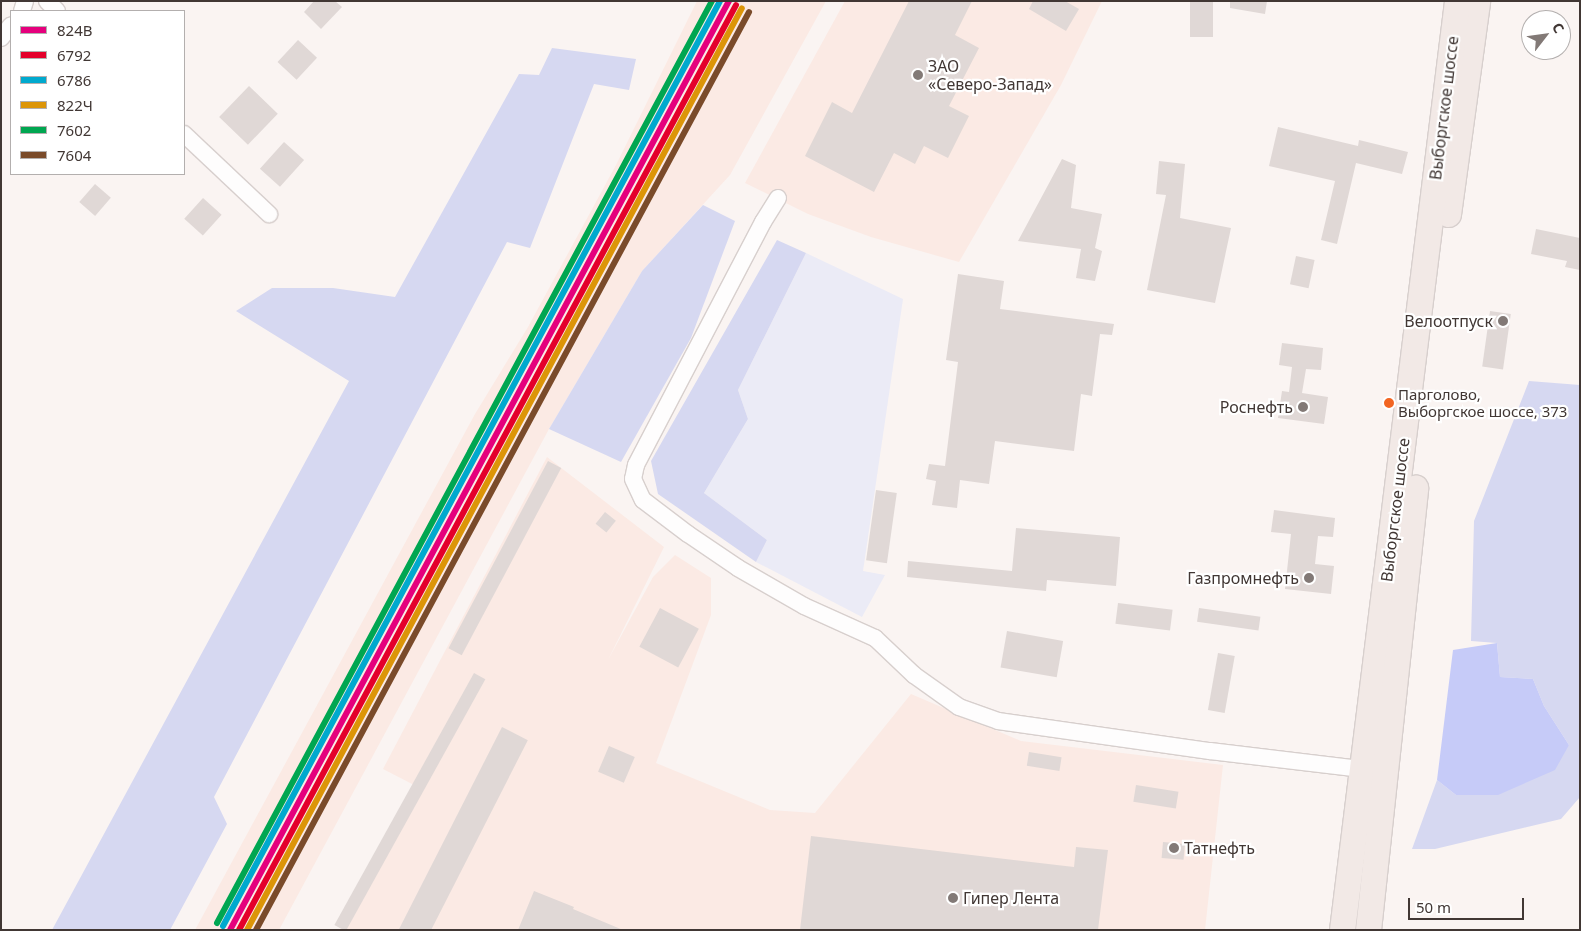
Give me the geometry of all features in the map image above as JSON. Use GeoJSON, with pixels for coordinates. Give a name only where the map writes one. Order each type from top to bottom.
{"type":"FeatureCollection","features":[{"type":"Feature","properties":{"kind":"main road","name":"Выборгское шоссе"},"geometry":{"type":"LineString","coordinates":[[1342,930],[1458,1]]}},
{"type":"Feature","properties":{"kind":"main road","name":"Выборгское шоссе"},"geometry":{"type":"LineString","coordinates":[[1368,930],[1439,275],[1477,1]]}},
{"type":"Feature","properties":{"kind":"street"},"geometry":{"type":"LineString","coordinates":[[47,1],[56,10]]}},
{"type":"Feature","properties":{"kind":"street"},"geometry":{"type":"LineString","coordinates":[[1,38],[10,26]]}},
{"type":"Feature","properties":{"kind":"street"},"geometry":{"type":"LineString","coordinates":[[185,135],[269,214]]}},
{"type":"Feature","properties":{"kind":"street"},"geometry":{"type":"LineString","coordinates":[[778,198],[763,222],[636,465],[633,479],[643,500],[738,568],[804,606],[875,638],[914,675],[959,706],[998,721],[1210,751],[1362,769]]}},
{"type":"Feature","properties":{"kind":"shaded area"},"geometry":{"type":"Polygon","coordinates":[[[697,1],[826,1],[730,175],[642,271],[549,429],[279,930],[195,930],[475,414],[528,327],[616,165],[697,1]]]}},
{"type":"Feature","properties":{"kind":"shaded area"},"geometry":{"type":"Polygon","coordinates":[[[845,1],[1102,1],[1061,85],[959,262],[871,237],[808,214],[745,183],[845,1]]]}},
{"type":"Feature","properties":{"kind":"shaded area"},"geometry":{"type":"Polygon","coordinates":[[[552,48],[636,59],[629,90],[594,84],[530,248],[507,242],[214,797],[227,824],[170,930],[52,930],[349,381],[236,311],[272,288],[333,288],[395,297],[519,74],[539,75],[552,48]]]}},
{"type":"Feature","properties":{"kind":"shaded area"},"geometry":{"type":"Polygon","coordinates":[[[703,205],[735,221],[691,338],[621,462],[549,429],[642,271],[703,205]]]}},
{"type":"Feature","properties":{"kind":"shaded area"},"geometry":{"type":"Polygon","coordinates":[[[777,240],[806,253],[738,390],[748,419],[704,493],[767,540],[756,562],[658,494],[651,461],[777,240]]]}},
{"type":"Feature","properties":{"kind":"shaded area"},"geometry":{"type":"Polygon","coordinates":[[[806,253],[903,299],[863,571],[885,575],[862,617],[756,562],[767,540],[704,493],[748,419],[738,390],[806,253]]]}},
{"type":"Feature","properties":{"kind":"shaded area"},"geometry":{"type":"Polygon","coordinates":[[[1529,381],[1580,385],[1580,797],[1561,819],[1435,849],[1412,849],[1437,780],[1456,795],[1569,745],[1544,706],[1533,679],[1500,677],[1497,643],[1471,641],[1474,521],[1529,381]]]}},
{"type":"Feature","properties":{"kind":"shaded area"},"geometry":{"type":"Polygon","coordinates":[[[547,457],[664,547],[608,660],[653,577],[675,555],[711,578],[711,615],[656,763],[770,810],[815,813],[911,694],[1021,741],[1223,765],[1205,930],[345,930],[416,786],[383,769],[547,457]]]}},
{"type":"Feature","properties":{"kind":"water"},"geometry":{"type":"Polygon","coordinates":[[[1497,643],[1500,677],[1533,679],[1544,706],[1569,745],[1555,770],[1498,795],[1456,795],[1437,780],[1453,650],[1497,643]]]}},
{"type":"Feature","properties":{"kind":"building"},"geometry":{"type":"Polygon","coordinates":[[[314,1],[335,1],[342,7],[321,29],[304,12],[314,1]]]}},
{"type":"Feature","properties":{"kind":"building","name":"ЗАО «Северо-Запад»"},"geometry":{"type":"Polygon","coordinates":[[[909,1],[972,1],[955,35],[979,48],[949,106],[969,116],[948,158],[924,146],[915,164],[894,153],[874,192],[805,156],[832,102],[852,113],[909,1]]]}},
{"type":"Feature","properties":{"kind":"building"},"geometry":{"type":"Polygon","coordinates":[[[1033,1],[1065,1],[1079,9],[1066,31],[1029,9],[1033,1]]]}},
{"type":"Feature","properties":{"kind":"building"},"geometry":{"type":"Polygon","coordinates":[[[1190,1],[1213,1],[1213,37],[1190,37],[1190,1]]]}},
{"type":"Feature","properties":{"kind":"building"},"geometry":{"type":"Polygon","coordinates":[[[1230,1],[1267,1],[1265,14],[1230,8],[1230,1]]]}},
{"type":"Feature","properties":{"kind":"building"},"geometry":{"type":"Polygon","coordinates":[[[298,40],[317,58],[297,80],[278,62],[298,40]]]}},
{"type":"Feature","properties":{"kind":"building"},"geometry":{"type":"Polygon","coordinates":[[[249,86],[278,114],[248,145],[219,117],[249,86]]]}},
{"type":"Feature","properties":{"kind":"building"},"geometry":{"type":"Polygon","coordinates":[[[1278,127],[1358,146],[1359,140],[1408,152],[1402,174],[1356,163],[1337,244],[1321,240],[1335,181],[1269,166],[1278,127]]]}},
{"type":"Feature","properties":{"kind":"building"},"geometry":{"type":"Polygon","coordinates":[[[284,142],[304,160],[280,187],[260,169],[284,142]]]}},
{"type":"Feature","properties":{"kind":"building"},"geometry":{"type":"Polygon","coordinates":[[[1062,159],[1076,165],[1071,208],[1102,214],[1095,248],[1102,251],[1095,281],[1076,278],[1081,249],[1018,241],[1062,159]]]}},
{"type":"Feature","properties":{"kind":"building"},"geometry":{"type":"Polygon","coordinates":[[[1159,161],[1185,164],[1180,218],[1231,228],[1215,303],[1147,290],[1166,195],[1156,194],[1159,161]]]}},
{"type":"Feature","properties":{"kind":"building"},"geometry":{"type":"Polygon","coordinates":[[[95,184],[111,198],[95,216],[79,202],[95,184]]]}},
{"type":"Feature","properties":{"kind":"building"},"geometry":{"type":"Polygon","coordinates":[[[203,198],[222,215],[203,236],[184,219],[203,198]]]}},
{"type":"Feature","properties":{"kind":"building"},"geometry":{"type":"Polygon","coordinates":[[[1536,229],[1580,238],[1580,270],[1565,267],[1567,261],[1531,254],[1536,229]]]}},
{"type":"Feature","properties":{"kind":"building"},"geometry":{"type":"Polygon","coordinates":[[[1296,256],[1315,260],[1309,288],[1290,284],[1296,256]]]}},
{"type":"Feature","properties":{"kind":"building"},"geometry":{"type":"Polygon","coordinates":[[[958,274],[1004,281],[1000,309],[1114,324],[1112,335],[1100,334],[1092,396],[1081,394],[1074,451],[995,441],[989,484],[960,480],[957,508],[932,505],[936,481],[926,479],[929,464],[945,466],[958,362],[946,360],[958,274]]]}},
{"type":"Feature","properties":{"kind":"building"},"geometry":{"type":"Polygon","coordinates":[[[1490,311],[1511,314],[1503,369],[1482,366],[1490,311]]]}},
{"type":"Feature","properties":{"kind":"building"},"geometry":{"type":"Polygon","coordinates":[[[1282,343],[1323,348],[1321,370],[1306,369],[1302,393],[1328,397],[1324,424],[1278,418],[1282,391],[1289,392],[1292,367],[1279,365],[1282,343]]]}},
{"type":"Feature","properties":{"kind":"building"},"geometry":{"type":"Polygon","coordinates":[[[548,461],[561,468],[462,655],[448,648],[548,461]]]}},
{"type":"Feature","properties":{"kind":"building"},"geometry":{"type":"Polygon","coordinates":[[[876,490],[897,493],[887,563],[866,560],[876,490]]]}},
{"type":"Feature","properties":{"kind":"building"},"geometry":{"type":"Polygon","coordinates":[[[1274,510],[1335,518],[1333,537],[1318,536],[1315,564],[1334,566],[1331,594],[1285,589],[1291,534],[1271,532],[1274,510]]]}},
{"type":"Feature","properties":{"kind":"building"},"geometry":{"type":"Polygon","coordinates":[[[605,512],[616,521],[606,532],[596,524],[605,512]]]}},
{"type":"Feature","properties":{"kind":"building"},"geometry":{"type":"Polygon","coordinates":[[[1016,528],[1120,537],[1116,586],[1047,580],[1046,591],[907,577],[908,561],[1012,571],[1016,528]]]}},
{"type":"Feature","properties":{"kind":"building"},"geometry":{"type":"Polygon","coordinates":[[[1118,603],[1173,610],[1170,631],[1115,624],[1118,603]]]}},
{"type":"Feature","properties":{"kind":"building"},"geometry":{"type":"Polygon","coordinates":[[[660,608],[699,629],[678,668],[639,647],[660,608]]]}},
{"type":"Feature","properties":{"kind":"building"},"geometry":{"type":"Polygon","coordinates":[[[1199,608],[1260,617],[1258,630],[1197,622],[1199,608]]]}},
{"type":"Feature","properties":{"kind":"building"},"geometry":{"type":"Polygon","coordinates":[[[1007,631],[1063,641],[1057,677],[1001,667],[1007,631]]]}},
{"type":"Feature","properties":{"kind":"building"},"geometry":{"type":"Polygon","coordinates":[[[1218,653],[1235,656],[1225,713],[1208,710],[1218,653]]]}},
{"type":"Feature","properties":{"kind":"building"},"geometry":{"type":"Polygon","coordinates":[[[474,673],[485,679],[346,930],[334,925],[474,673]]]}},
{"type":"Feature","properties":{"kind":"building"},"geometry":{"type":"Polygon","coordinates":[[[502,727],[528,740],[431,930],[399,930],[502,727]]]}},
{"type":"Feature","properties":{"kind":"building"},"geometry":{"type":"Polygon","coordinates":[[[609,746],[635,757],[624,783],[598,772],[609,746]]]}},
{"type":"Feature","properties":{"kind":"building"},"geometry":{"type":"Polygon","coordinates":[[[1029,752],[1062,757],[1059,771],[1027,766],[1029,752]]]}},
{"type":"Feature","properties":{"kind":"building"},"geometry":{"type":"Polygon","coordinates":[[[1136,785],[1178,792],[1176,809],[1133,802],[1136,785]]]}},
{"type":"Feature","properties":{"kind":"building","name":"Гипер Лента"},"geometry":{"type":"Polygon","coordinates":[[[811,836],[1074,867],[1076,847],[1108,850],[1098,930],[800,930],[811,836]]]}},
{"type":"Feature","properties":{"kind":"building","name":"Татнефть"},"geometry":{"type":"Polygon","coordinates":[[[1163,842],[1185,844],[1184,860],[1162,858],[1163,842]]]}},
{"type":"Feature","properties":{"kind":"building"},"geometry":{"type":"Polygon","coordinates":[[[534,891],[574,907],[573,909],[623,930],[518,930],[534,891]]]}},
{"type":"Feature","properties":{"kind":"transit line","name":"7602"},"geometry":{"type":"LineString","coordinates":[[217,923],[712,1]]}},
{"type":"Feature","properties":{"kind":"transit line","name":"6786"},"geometry":{"type":"LineString","coordinates":[[223,926],[720,1]]}},
{"type":"Feature","properties":{"kind":"transit line","name":"824В"},"geometry":{"type":"LineString","coordinates":[[230,930],[729,1]]}},
{"type":"Feature","properties":{"kind":"transit line","name":"6792"},"geometry":{"type":"LineString","coordinates":[[239,930],[736,5]]}},
{"type":"Feature","properties":{"kind":"transit line","name":"822Ч"},"geometry":{"type":"LineString","coordinates":[[247,930],[742,8]]}},
{"type":"Feature","properties":{"kind":"transit line","name":"7604"},"geometry":{"type":"LineString","coordinates":[[256,930],[749,12]]}},
{"type":"Feature","properties":{"kind":"place","name":"ЗАО «Северо-Запад»"},"geometry":{"type":"Point","coordinates":[918,75]}},
{"type":"Feature","properties":{"kind":"place","name":"Велоотпуск"},"geometry":{"type":"Point","coordinates":[1503,321]}},
{"type":"Feature","properties":{"kind":"place","name":"Парголово, Выборгское шоссе, 373"},"geometry":{"type":"Point","coordinates":[1389,403]}},
{"type":"Feature","properties":{"kind":"place","name":"Роснефть"},"geometry":{"type":"Point","coordinates":[1303,407]}},
{"type":"Feature","properties":{"kind":"place","name":"Газпромнефть"},"geometry":{"type":"Point","coordinates":[1309,578]}},
{"type":"Feature","properties":{"kind":"place","name":"Татнефть"},"geometry":{"type":"Point","coordinates":[1174,848]}},
{"type":"Feature","properties":{"kind":"place","name":"Гипер Лента"},"geometry":{"type":"Point","coordinates":[953,898]}}]}
